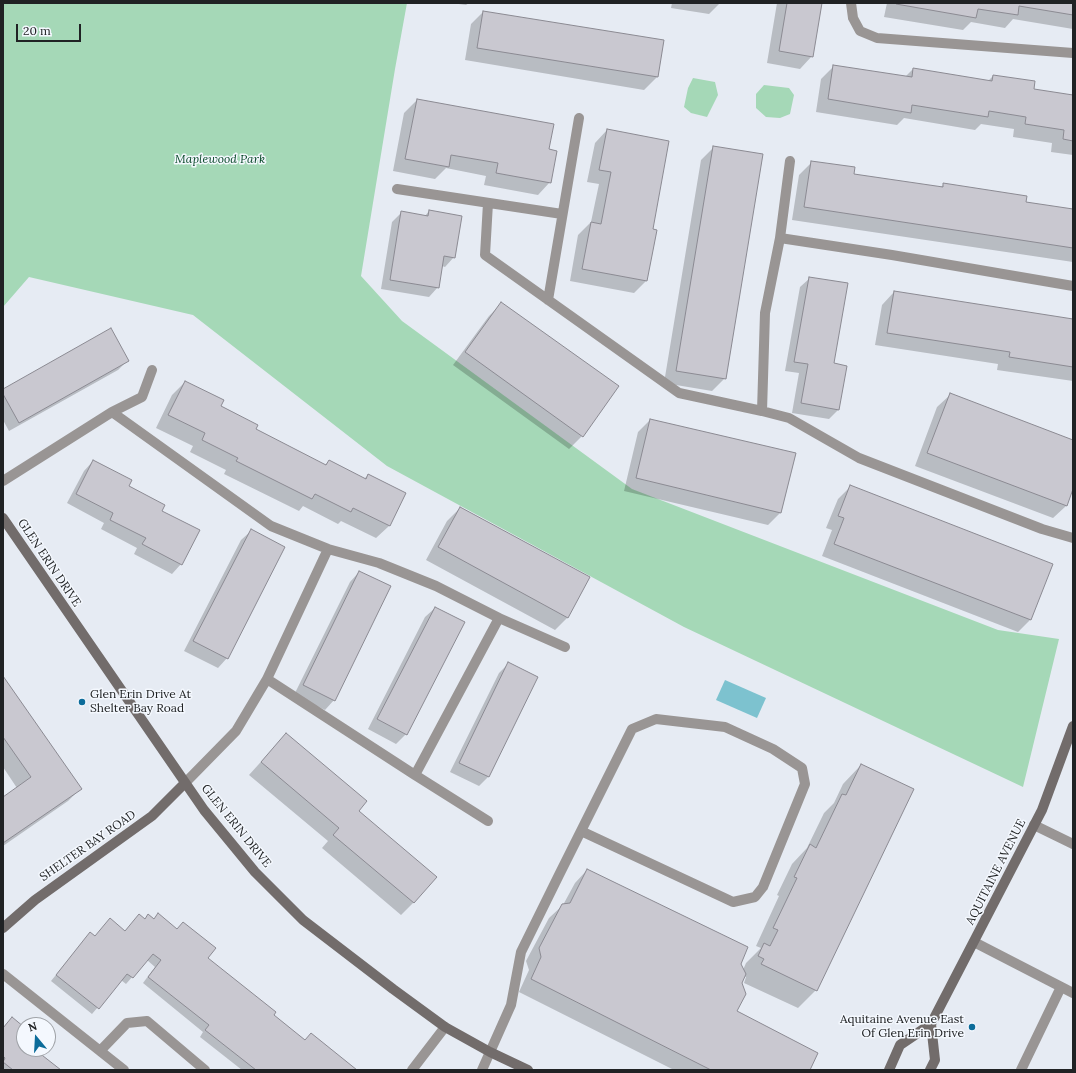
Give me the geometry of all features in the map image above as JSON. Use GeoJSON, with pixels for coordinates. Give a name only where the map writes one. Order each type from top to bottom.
{"type":"FeatureCollection","features":[{"type":"Feature","properties":{"kind":"street","name":"GLEN ERIN DRIVE"},"geometry":{"type":"LineString","coordinates":[[3,518],[204,810],[255,872],[302,920],[445,1027],[490,1052],[528,1070]]}},
{"type":"Feature","properties":{"kind":"street","name":"AQUITAINE AVENUE"},"geometry":{"type":"LineString","coordinates":[[889,1070],[900,1045],[931,1024],[1042,810],[1073,726]]}},
{"type":"Feature","properties":{"kind":"street","name":"SHELTER BAY ROAD"},"geometry":{"type":"LineString","coordinates":[[4,925],[35,900],[152,816],[185,783]]}},
{"type":"Feature","properties":{"kind":"street"},"geometry":{"type":"LineString","coordinates":[[930,1070],[934,1060],[931,1024]]}},
{"type":"Feature","properties":{"kind":"lane"},"geometry":{"type":"LineString","coordinates":[[851,3],[853,18],[860,31],[877,38],[1073,53]]}},
{"type":"Feature","properties":{"kind":"lane"},"geometry":{"type":"LineString","coordinates":[[548,300],[579,118]]}},
{"type":"Feature","properties":{"kind":"lane"},"geometry":{"type":"LineString","coordinates":[[762,411],[765,313],[780,238],[790,161]]}},
{"type":"Feature","properties":{"kind":"lane"},"geometry":{"type":"LineString","coordinates":[[397,189],[562,214]]}},
{"type":"Feature","properties":{"kind":"lane"},"geometry":{"type":"LineString","coordinates":[[488,203],[485,255],[679,393],[788,418],[858,458],[1042,529],[1073,538]]}},
{"type":"Feature","properties":{"kind":"lane"},"geometry":{"type":"LineString","coordinates":[[780,238],[892,255],[1073,286]]}},
{"type":"Feature","properties":{"kind":"lane"},"geometry":{"type":"LineString","coordinates":[[3,481],[112,412],[142,397],[152,370]]}},
{"type":"Feature","properties":{"kind":"lane"},"geometry":{"type":"LineString","coordinates":[[112,412],[271,526],[328,549],[379,563],[436,586],[499,618],[565,647]]}},
{"type":"Feature","properties":{"kind":"lane"},"geometry":{"type":"LineString","coordinates":[[185,783],[236,731],[267,679],[328,549]]}},
{"type":"Feature","properties":{"kind":"lane"},"geometry":{"type":"LineString","coordinates":[[415,775],[499,618]]}},
{"type":"Feature","properties":{"kind":"lane"},"geometry":{"type":"LineString","coordinates":[[267,679],[488,821]]}},
{"type":"Feature","properties":{"kind":"lane"},"geometry":{"type":"LineString","coordinates":[[482,1070],[512,1005],[521,952],[581,831],[632,729],[656,719],[725,728],[773,749],[802,768],[805,784],[764,887],[755,897],[733,902],[581,831]]}},
{"type":"Feature","properties":{"kind":"lane"},"geometry":{"type":"LineString","coordinates":[[1034,825],[1073,844]]}},
{"type":"Feature","properties":{"kind":"lane"},"geometry":{"type":"LineString","coordinates":[[974,942],[1073,993]]}},
{"type":"Feature","properties":{"kind":"lane"},"geometry":{"type":"LineString","coordinates":[[3,974],[124,1070]]}},
{"type":"Feature","properties":{"kind":"lane"},"geometry":{"type":"LineString","coordinates":[[1021,1070],[1061,987]]}},
{"type":"Feature","properties":{"kind":"lane"},"geometry":{"type":"LineString","coordinates":[[100,1051],[127,1023],[147,1021],[206,1070]]}},
{"type":"Feature","properties":{"kind":"lane"},"geometry":{"type":"LineString","coordinates":[[412,1070],[445,1027]]}},
{"type":"Feature","properties":{"kind":"green space","name":"Maplewood Park"},"geometry":{"type":"Polygon","coordinates":[[[3,3],[407,3],[361,276],[402,321],[632,489],[998,630],[1059,639],[1023,787],[684,627],[387,466],[193,315],[29,277],[3,307],[3,3]]]}},
{"type":"Feature","properties":{"kind":"green space"},"geometry":{"type":"Polygon","coordinates":[[[693,78],[715,82],[718,95],[707,117],[691,113],[684,107],[688,88],[693,78]]]}},
{"type":"Feature","properties":{"kind":"green space"},"geometry":{"type":"Polygon","coordinates":[[[764,85],[789,88],[794,95],[790,114],[780,118],[766,117],[756,108],[756,94],[764,85]]]}},
{"type":"Feature","properties":{"kind":"water"},"geometry":{"type":"Polygon","coordinates":[[[725,680],[766,698],[757,718],[716,700],[725,680]]]}},
{"type":"Feature","properties":{"kind":"building"},"geometry":{"type":"Polygon","coordinates":[[[787,3],[822,3],[813,57],[779,51],[787,3]]]}},
{"type":"Feature","properties":{"kind":"building"},"geometry":{"type":"Polygon","coordinates":[[[1073,3],[1073,15],[1019,6],[1018,15],[978,9],[976,18],[896,4],[1073,3]]]}},
{"type":"Feature","properties":{"kind":"building"},"geometry":{"type":"Polygon","coordinates":[[[483,11],[664,40],[658,77],[477,48],[483,11]]]}},
{"type":"Feature","properties":{"kind":"building"},"geometry":{"type":"Polygon","coordinates":[[[833,65],[912,77],[913,68],[992,81],[993,75],[1035,81],[1034,89],[1073,95],[1073,141],[1063,139],[1064,130],[1025,124],[1026,117],[989,111],[988,117],[912,105],[911,113],[828,99],[833,65]]]}},
{"type":"Feature","properties":{"kind":"building"},"geometry":{"type":"Polygon","coordinates":[[[417,99],[554,124],[549,149],[557,151],[551,183],[496,173],[498,163],[451,155],[449,167],[405,159],[417,99]]]}},
{"type":"Feature","properties":{"kind":"building"},"geometry":{"type":"Polygon","coordinates":[[[607,129],[669,141],[653,229],[657,230],[647,281],[582,269],[591,222],[601,224],[611,172],[599,170],[607,129]]]}},
{"type":"Feature","properties":{"kind":"building"},"geometry":{"type":"Polygon","coordinates":[[[713,146],[763,154],[726,379],[676,371],[713,146]]]}},
{"type":"Feature","properties":{"kind":"building"},"geometry":{"type":"Polygon","coordinates":[[[811,161],[855,167],[854,174],[943,187],[943,183],[1027,196],[1026,202],[1073,209],[1073,248],[804,207],[811,161]]]}},
{"type":"Feature","properties":{"kind":"building"},"geometry":{"type":"Polygon","coordinates":[[[429,210],[462,216],[455,258],[444,256],[439,288],[390,280],[401,211],[428,216],[429,210]]]}},
{"type":"Feature","properties":{"kind":"building"},"geometry":{"type":"Polygon","coordinates":[[[809,277],[848,283],[834,363],[847,366],[839,410],[801,403],[808,364],[794,362],[809,277]]]}},
{"type":"Feature","properties":{"kind":"building"},"geometry":{"type":"Polygon","coordinates":[[[894,291],[1073,319],[1073,367],[1009,357],[1010,352],[887,333],[894,291]]]}},
{"type":"Feature","properties":{"kind":"building"},"geometry":{"type":"Polygon","coordinates":[[[501,302],[619,386],[583,437],[465,352],[501,302]]]}},
{"type":"Feature","properties":{"kind":"building"},"geometry":{"type":"Polygon","coordinates":[[[111,328],[129,361],[19,423],[3,394],[3,389],[111,328]]]}},
{"type":"Feature","properties":{"kind":"building"},"geometry":{"type":"Polygon","coordinates":[[[185,381],[224,400],[221,406],[258,425],[256,429],[326,465],[329,460],[366,479],[368,474],[406,493],[390,526],[353,508],[351,512],[315,494],[312,499],[236,461],[238,458],[202,440],[205,433],[168,415],[185,381]]]}},
{"type":"Feature","properties":{"kind":"building"},"geometry":{"type":"Polygon","coordinates":[[[950,393],[1073,440],[1073,489],[1067,506],[927,453],[950,393]]]}},
{"type":"Feature","properties":{"kind":"building"},"geometry":{"type":"Polygon","coordinates":[[[650,419],[796,453],[781,513],[636,478],[650,419]]]}},
{"type":"Feature","properties":{"kind":"building"},"geometry":{"type":"Polygon","coordinates":[[[93,460],[132,480],[129,486],[165,505],[162,511],[200,530],[182,565],[142,544],[146,538],[110,520],[113,513],[76,494],[93,460]]]}},
{"type":"Feature","properties":{"kind":"building"},"geometry":{"type":"Polygon","coordinates":[[[850,485],[1053,564],[1031,620],[834,544],[844,518],[838,516],[850,485]]]}},
{"type":"Feature","properties":{"kind":"building"},"geometry":{"type":"Polygon","coordinates":[[[460,507],[590,577],[568,618],[438,547],[460,507]]]}},
{"type":"Feature","properties":{"kind":"building"},"geometry":{"type":"Polygon","coordinates":[[[251,529],[285,547],[228,659],[193,641],[251,529]]]}},
{"type":"Feature","properties":{"kind":"building"},"geometry":{"type":"Polygon","coordinates":[[[359,571],[391,586],[335,701],[303,685],[359,571]]]}},
{"type":"Feature","properties":{"kind":"building"},"geometry":{"type":"Polygon","coordinates":[[[435,607],[465,622],[407,735],[377,719],[435,607]]]}},
{"type":"Feature","properties":{"kind":"building"},"geometry":{"type":"Polygon","coordinates":[[[508,662],[538,677],[489,777],[459,763],[508,662]]]}},
{"type":"Feature","properties":{"kind":"building"},"geometry":{"type":"Polygon","coordinates":[[[3,676],[82,789],[3,843],[3,797],[31,777],[3,737],[3,676]]]}},
{"type":"Feature","properties":{"kind":"building"},"geometry":{"type":"Polygon","coordinates":[[[286,733],[367,801],[359,811],[437,877],[414,903],[333,835],[339,828],[261,762],[286,733]]]}},
{"type":"Feature","properties":{"kind":"building"},"geometry":{"type":"Polygon","coordinates":[[[861,764],[914,789],[817,991],[761,964],[764,959],[758,956],[764,943],[770,946],[778,930],[773,928],[797,878],[794,877],[810,844],[816,848],[842,794],[846,795],[861,764]]]}},
{"type":"Feature","properties":{"kind":"building"},"geometry":{"type":"Polygon","coordinates":[[[587,869],[748,947],[741,964],[746,974],[742,983],[746,994],[737,1011],[818,1053],[810,1070],[711,1070],[531,979],[541,957],[539,948],[562,904],[570,903],[587,869]]]}},
{"type":"Feature","properties":{"kind":"building"},"geometry":{"type":"Polygon","coordinates":[[[158,913],[177,929],[183,922],[216,948],[208,958],[276,1012],[274,1015],[305,1040],[311,1033],[357,1070],[256,1070],[205,1030],[209,1025],[148,977],[161,960],[153,954],[133,978],[127,974],[99,1009],[56,975],[90,932],[95,936],[110,918],[125,931],[139,914],[145,919],[148,914],[154,919],[158,913]]]}},
{"type":"Feature","properties":{"kind":"building"},"geometry":{"type":"Polygon","coordinates":[[[12,1017],[16,1020],[16,1057],[44,1057],[61,1070],[13,1070],[3,1062],[5,1058],[3,1056],[3,1028],[12,1017]]]}},
{"type":"Feature","properties":{"kind":"place","name":"Glen Erin Drive At Shelter Bay Road"},"geometry":{"type":"Point","coordinates":[82,702]}},
{"type":"Feature","properties":{"kind":"place","name":"Aquitaine Avenue East Of Glen Erin Drive"},"geometry":{"type":"Point","coordinates":[972,1027]}}]}
